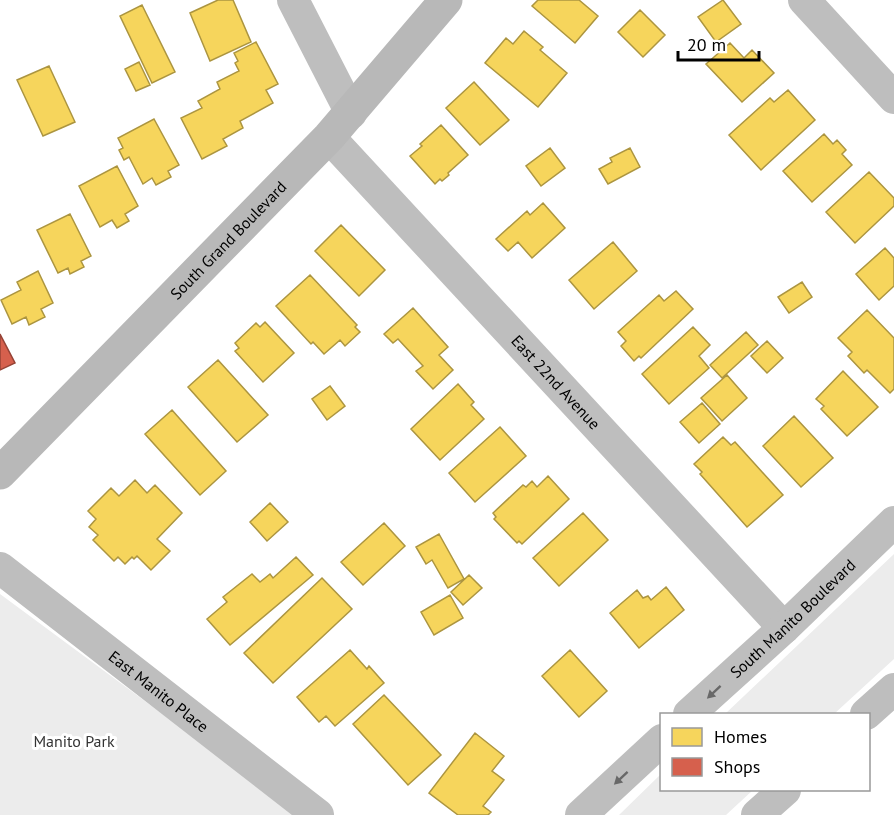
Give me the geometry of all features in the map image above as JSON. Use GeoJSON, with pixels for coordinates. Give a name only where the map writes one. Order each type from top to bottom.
{"type":"FeatureCollection","features":[{"type":"Feature","properties":{"kind":"main road","name":"South Grand Boulevard"},"geometry":{"type":"LineString","coordinates":[[0,473],[329,138],[446,0]]}},
{"type":"Feature","properties":{"kind":"street"},"geometry":{"type":"LineString","coordinates":[[293,0],[351,113]]}},
{"type":"Feature","properties":{"kind":"street"},"geometry":{"type":"LineString","coordinates":[[804,0],[894,98]]}},
{"type":"Feature","properties":{"kind":"street","name":"East 22nd Avenue"},"geometry":{"type":"LineString","coordinates":[[329,138],[784,628]]}},
{"type":"Feature","properties":{"kind":"street","name":"South Manito Boulevard"},"geometry":{"type":"LineString","coordinates":[[690,713],[784,628],[894,522]]}},
{"type":"Feature","properties":{"kind":"street","name":"East Manito Place"},"geometry":{"type":"LineString","coordinates":[[0,568],[318,815]]}},
{"type":"Feature","properties":{"kind":"street"},"geometry":{"type":"LineString","coordinates":[[867,713],[894,689]]}},
{"type":"Feature","properties":{"kind":"street"},"geometry":{"type":"LineString","coordinates":[[581,815],[660,742]]}},
{"type":"Feature","properties":{"kind":"street"},"geometry":{"type":"LineString","coordinates":[[757,815],[783,791]]}},
{"type":"Feature","properties":{"kind":"green space"},"geometry":{"type":"Polygon","coordinates":[[[894,554],[894,659],[835,713],[726,713],[894,554]]]}},
{"type":"Feature","properties":{"kind":"green space","name":"Manito Park"},"geometry":{"type":"Polygon","coordinates":[[[0,594],[199,741],[294,815],[0,815],[0,594]]]}},
{"type":"Feature","properties":{"kind":"green space"},"geometry":{"type":"Polygon","coordinates":[[[660,775],[660,791],[752,791],[726,815],[619,815],[660,775]]]}},
{"type":"Feature","properties":{"kind":"building: Homes"},"geometry":{"type":"Polygon","coordinates":[[[218,0],[233,0],[251,42],[210,61],[190,13],[218,0]]]}},
{"type":"Feature","properties":{"kind":"building: Homes"},"geometry":{"type":"Polygon","coordinates":[[[538,0],[579,0],[598,16],[575,43],[532,6],[538,0]]]}},
{"type":"Feature","properties":{"kind":"building: Homes"},"geometry":{"type":"Polygon","coordinates":[[[723,0],[741,24],[716,42],[698,17],[723,0]]]}},
{"type":"Feature","properties":{"kind":"building: Homes"},"geometry":{"type":"Polygon","coordinates":[[[142,5],[175,72],[152,83],[120,16],[142,5]]]}},
{"type":"Feature","properties":{"kind":"building: Homes"},"geometry":{"type":"Polygon","coordinates":[[[640,10],[665,35],[643,57],[618,32],[640,10]]]}},
{"type":"Feature","properties":{"kind":"building: Homes"},"geometry":{"type":"Polygon","coordinates":[[[524,31],[543,47],[540,50],[567,73],[538,107],[485,63],[506,38],[513,44],[524,31]]]}},
{"type":"Feature","properties":{"kind":"building: Homes"},"geometry":{"type":"Polygon","coordinates":[[[256,42],[278,84],[266,90],[273,103],[240,121],[243,128],[223,139],[227,146],[202,159],[181,118],[202,108],[198,101],[220,89],[217,82],[239,71],[234,53],[256,42]]]}},
{"type":"Feature","properties":{"kind":"building: Homes"},"geometry":{"type":"Polygon","coordinates":[[[730,43],[744,58],[752,50],[774,73],[742,102],[706,64],[730,43]]]}},
{"type":"Feature","properties":{"kind":"building: Homes"},"geometry":{"type":"Polygon","coordinates":[[[139,62],[150,85],[136,91],[125,69],[139,62]]]}},
{"type":"Feature","properties":{"kind":"building: Homes"},"geometry":{"type":"Polygon","coordinates":[[[49,66],[75,122],[43,136],[17,80],[49,66]]]}},
{"type":"Feature","properties":{"kind":"building: Homes"},"geometry":{"type":"Polygon","coordinates":[[[474,82],[509,120],[480,145],[446,108],[474,82]]]}},
{"type":"Feature","properties":{"kind":"building: Homes"},"geometry":{"type":"Polygon","coordinates":[[[788,90],[815,120],[761,170],[729,135],[770,98],[774,102],[788,90]]]}},
{"type":"Feature","properties":{"kind":"building: Homes"},"geometry":{"type":"Polygon","coordinates":[[[154,119],[179,165],[168,171],[171,177],[156,185],[152,178],[143,184],[129,157],[124,160],[119,150],[123,148],[118,138],[154,119]]]}},
{"type":"Feature","properties":{"kind":"building: Homes"},"geometry":{"type":"Polygon","coordinates":[[[441,125],[468,155],[448,173],[449,175],[435,184],[410,156],[441,125]]]}},
{"type":"Feature","properties":{"kind":"building: Homes"},"geometry":{"type":"Polygon","coordinates":[[[824,134],[833,144],[837,140],[846,150],[842,154],[852,165],[812,202],[783,171],[824,134]]]}},
{"type":"Feature","properties":{"kind":"building: Homes"},"geometry":{"type":"Polygon","coordinates":[[[550,148],[565,168],[541,186],[526,166],[550,148]]]}},
{"type":"Feature","properties":{"kind":"building: Homes"},"geometry":{"type":"Polygon","coordinates":[[[630,148],[640,167],[608,184],[599,169],[612,162],[610,158],[630,148]]]}},
{"type":"Feature","properties":{"kind":"building: Homes"},"geometry":{"type":"Polygon","coordinates":[[[117,166],[138,206],[125,214],[129,221],[117,228],[112,220],[100,227],[79,186],[117,166]]]}},
{"type":"Feature","properties":{"kind":"building: Homes"},"geometry":{"type":"Polygon","coordinates":[[[869,172],[894,198],[894,206],[855,243],[826,212],[869,172]]]}},
{"type":"Feature","properties":{"kind":"building: Homes"},"geometry":{"type":"Polygon","coordinates":[[[543,203],[565,228],[532,258],[518,242],[508,251],[496,239],[527,211],[530,215],[543,203]]]}},
{"type":"Feature","properties":{"kind":"building: Homes"},"geometry":{"type":"Polygon","coordinates":[[[70,214],[91,256],[81,261],[84,267],[70,274],[68,268],[58,273],[37,230],[70,214]]]}},
{"type":"Feature","properties":{"kind":"building: Homes"},"geometry":{"type":"Polygon","coordinates":[[[341,225],[385,270],[359,296],[315,251],[341,225]]]}},
{"type":"Feature","properties":{"kind":"building: Homes"},"geometry":{"type":"Polygon","coordinates":[[[613,242],[637,271],[594,309],[569,280],[613,242]]]}},
{"type":"Feature","properties":{"kind":"building: Homes"},"geometry":{"type":"Polygon","coordinates":[[[885,248],[894,258],[894,286],[879,300],[856,274],[885,248]]]}},
{"type":"Feature","properties":{"kind":"building: Homes"},"geometry":{"type":"Polygon","coordinates":[[[38,271],[53,303],[41,309],[45,317],[29,325],[26,317],[12,324],[1,300],[21,290],[17,282],[38,271]]]}},
{"type":"Feature","properties":{"kind":"building: Homes"},"geometry":{"type":"Polygon","coordinates":[[[310,275],[357,325],[355,327],[360,332],[345,346],[340,340],[324,354],[313,342],[311,344],[276,306],[310,275]]]}},
{"type":"Feature","properties":{"kind":"building: Homes"},"geometry":{"type":"Polygon","coordinates":[[[802,282],[812,297],[789,313],[778,297],[802,282]]]}},
{"type":"Feature","properties":{"kind":"building: Homes"},"geometry":{"type":"Polygon","coordinates":[[[676,291],[693,309],[641,358],[639,356],[634,361],[621,346],[626,341],[618,332],[659,295],[664,301],[676,291]]]}},
{"type":"Feature","properties":{"kind":"building: Homes"},"geometry":{"type":"Polygon","coordinates":[[[413,308],[448,347],[439,355],[453,370],[433,389],[416,371],[423,366],[398,339],[393,343],[384,334],[413,308]]]}},
{"type":"Feature","properties":{"kind":"building: Homes"},"geometry":{"type":"Polygon","coordinates":[[[867,310],[894,338],[894,389],[890,393],[867,370],[864,373],[848,356],[852,352],[838,338],[867,310]]]}},
{"type":"Feature","properties":{"kind":"building: Homes"},"geometry":{"type":"Polygon","coordinates":[[[265,322],[294,353],[263,382],[235,351],[239,348],[235,343],[256,323],[260,327],[265,322]]]}},
{"type":"Feature","properties":{"kind":"building: Homes"},"geometry":{"type":"Polygon","coordinates":[[[693,327],[710,345],[699,356],[709,368],[669,404],[642,374],[693,327]]]}},
{"type":"Feature","properties":{"kind":"building: Homes"},"geometry":{"type":"Polygon","coordinates":[[[746,332],[758,345],[722,378],[710,365],[746,332]]]}},
{"type":"Feature","properties":{"kind":"building: Homes"},"geometry":{"type":"Polygon","coordinates":[[[767,341],[783,358],[767,373],[751,356],[767,341]]]}},
{"type":"Feature","properties":{"kind":"building: Homes"},"geometry":{"type":"Polygon","coordinates":[[[218,360],[268,415],[237,442],[188,387],[218,360]]]}},
{"type":"Feature","properties":{"kind":"building: Homes"},"geometry":{"type":"Polygon","coordinates":[[[843,371],[878,407],[847,436],[821,409],[824,406],[816,399],[843,371]]]}},
{"type":"Feature","properties":{"kind":"building: Homes"},"geometry":{"type":"Polygon","coordinates":[[[727,375],[747,398],[722,421],[701,398],[727,375]]]}},
{"type":"Feature","properties":{"kind":"building: Homes"},"geometry":{"type":"Polygon","coordinates":[[[458,384],[474,402],[471,405],[484,419],[440,460],[411,429],[458,384]]]}},
{"type":"Feature","properties":{"kind":"building: Homes"},"geometry":{"type":"Polygon","coordinates":[[[330,386],[345,406],[327,420],[312,399],[330,386]]]}},
{"type":"Feature","properties":{"kind":"building: Homes"},"geometry":{"type":"Polygon","coordinates":[[[702,403],[720,424],[699,443],[680,422],[702,403]]]}},
{"type":"Feature","properties":{"kind":"building: Homes"},"geometry":{"type":"Polygon","coordinates":[[[172,410],[226,471],[200,495],[145,434],[172,410]]]}},
{"type":"Feature","properties":{"kind":"building: Homes"},"geometry":{"type":"Polygon","coordinates":[[[794,416],[833,458],[801,487],[763,446],[794,416]]]}},
{"type":"Feature","properties":{"kind":"building: Homes"},"geometry":{"type":"Polygon","coordinates":[[[500,427],[526,456],[475,502],[449,473],[500,427]]]}},
{"type":"Feature","properties":{"kind":"building: Homes"},"geometry":{"type":"Polygon","coordinates":[[[723,437],[731,445],[735,442],[783,495],[747,527],[700,474],[702,472],[694,464],[723,437]]]}},
{"type":"Feature","properties":{"kind":"building: Homes"},"geometry":{"type":"Polygon","coordinates":[[[548,476],[569,499],[522,544],[519,541],[517,543],[494,519],[496,517],[493,513],[523,485],[526,487],[532,481],[537,487],[548,476]]]}},
{"type":"Feature","properties":{"kind":"building: Homes"},"geometry":{"type":"Polygon","coordinates":[[[135,480],[147,493],[155,485],[182,513],[157,539],[170,551],[151,570],[137,556],[134,559],[132,557],[125,564],[118,557],[114,561],[93,540],[98,535],[89,527],[96,519],[88,511],[111,488],[119,496],[135,480]]]}},
{"type":"Feature","properties":{"kind":"building: Homes"},"geometry":{"type":"Polygon","coordinates":[[[270,503],[288,522],[267,541],[250,522],[270,503]]]}},
{"type":"Feature","properties":{"kind":"building: Homes"},"geometry":{"type":"Polygon","coordinates":[[[583,513],[608,540],[559,586],[533,558],[583,513]]]}},
{"type":"Feature","properties":{"kind":"building: Homes"},"geometry":{"type":"Polygon","coordinates":[[[384,523],[405,546],[363,585],[341,562],[384,523]]]}},
{"type":"Feature","properties":{"kind":"building: Homes"},"geometry":{"type":"Polygon","coordinates":[[[439,534],[464,579],[448,588],[432,560],[426,564],[416,547],[439,534]]]}},
{"type":"Feature","properties":{"kind":"building: Homes"},"geometry":{"type":"Polygon","coordinates":[[[296,557],[313,575],[230,645],[207,619],[227,602],[223,597],[252,574],[260,582],[270,574],[273,578],[296,557]]]}},
{"type":"Feature","properties":{"kind":"building: Homes"},"geometry":{"type":"Polygon","coordinates":[[[469,575],[482,588],[463,605],[451,592],[469,575]]]}},
{"type":"Feature","properties":{"kind":"building: Homes"},"geometry":{"type":"Polygon","coordinates":[[[322,578],[352,609],[273,683],[244,653],[322,578]]]}},
{"type":"Feature","properties":{"kind":"building: Homes"},"geometry":{"type":"Polygon","coordinates":[[[666,587],[684,610],[639,648],[610,613],[637,590],[643,598],[648,596],[651,600],[666,587]]]}},
{"type":"Feature","properties":{"kind":"building: Homes"},"geometry":{"type":"Polygon","coordinates":[[[450,595],[463,618],[434,635],[421,612],[450,595]]]}},
{"type":"Feature","properties":{"kind":"building: Homes"},"geometry":{"type":"Polygon","coordinates":[[[350,650],[384,683],[335,726],[326,716],[319,722],[297,697],[350,650]]]}},
{"type":"Feature","properties":{"kind":"building: Homes"},"geometry":{"type":"Polygon","coordinates":[[[570,650],[607,691],[579,717],[542,676],[570,650]]]}},
{"type":"Feature","properties":{"kind":"building: Homes"},"geometry":{"type":"Polygon","coordinates":[[[384,695],[441,755],[408,785],[353,724],[384,695]]]}},
{"type":"Feature","properties":{"kind":"building: Homes"},"geometry":{"type":"Polygon","coordinates":[[[475,733],[504,756],[492,771],[504,780],[483,806],[491,812],[488,815],[458,815],[429,793],[475,733]]]}},
{"type":"Feature","properties":{"kind":"building: Shops"},"geometry":{"type":"Polygon","coordinates":[[[0,334],[15,363],[0,370],[0,334]]]}}]}
